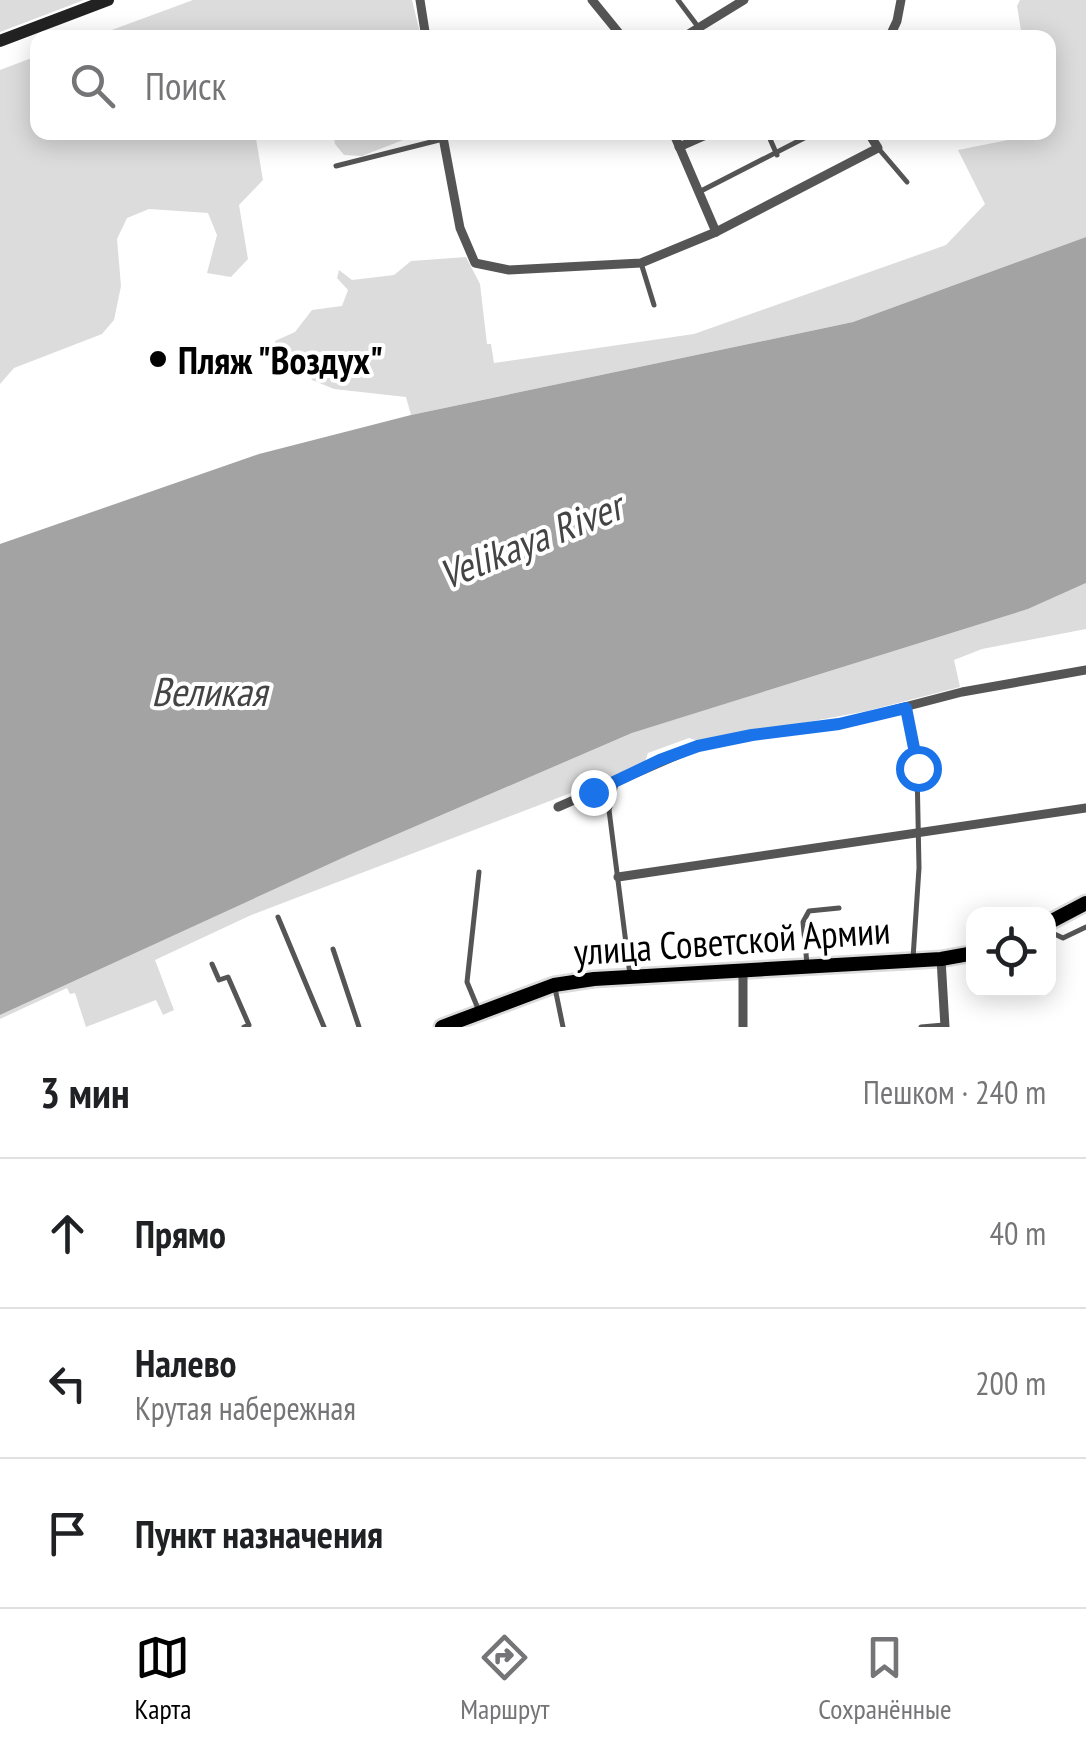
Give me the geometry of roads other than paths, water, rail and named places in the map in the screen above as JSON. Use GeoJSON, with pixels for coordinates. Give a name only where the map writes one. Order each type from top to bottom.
{"type":"FeatureCollection","features":[{"type":"Feature","properties":{"kind":"main road"},"geometry":{"type":"LineString","coordinates":[[1056,919],[1086,903]]}},
{"type":"Feature","properties":{"kind":"main road","name":"улица Советской Армии"},"geometry":{"type":"LineString","coordinates":[[450,1025],[554,985],[941,959],[966,954]]}},
{"type":"Feature","properties":{"kind":"street"},"geometry":{"type":"LineString","coordinates":[[0,41],[108,0]]}},
{"type":"Feature","properties":{"kind":"street"},"geometry":{"type":"LineString","coordinates":[[420,0],[425,30]]}},
{"type":"Feature","properties":{"kind":"street"},"geometry":{"type":"LineString","coordinates":[[592,0],[616,30]]}},
{"type":"Feature","properties":{"kind":"street"},"geometry":{"type":"LineString","coordinates":[[695,30],[744,0]]}},
{"type":"Feature","properties":{"kind":"street"},"geometry":{"type":"LineString","coordinates":[[893,30],[901,0]]}},
{"type":"Feature","properties":{"kind":"street"},"geometry":{"type":"LineString","coordinates":[[443,140],[460,228],[474,263],[509,270],[641,263],[716,232],[878,148],[873,140]]}},
{"type":"Feature","properties":{"kind":"street"},"geometry":{"type":"LineString","coordinates":[[676,140],[716,232]]}},
{"type":"Feature","properties":{"kind":"street"},"geometry":{"type":"LineString","coordinates":[[679,147],[695,140]]}},
{"type":"Feature","properties":{"kind":"street"},"geometry":{"type":"LineString","coordinates":[[558,807],[698,746],[839,724],[962,692],[1086,670]]}},
{"type":"Feature","properties":{"kind":"street"},"geometry":{"type":"LineString","coordinates":[[618,876],[1086,808]]}},
{"type":"Feature","properties":{"kind":"street"},"geometry":{"type":"LineString","coordinates":[[941,959],[944,1026]]}},
{"type":"Feature","properties":{"kind":"street"},"geometry":{"type":"LineString","coordinates":[[743,1027],[744,970]]}},
{"type":"Feature","properties":{"kind":"lane"},"geometry":{"type":"LineString","coordinates":[[678,0],[698,28]]}},
{"type":"Feature","properties":{"kind":"lane"},"geometry":{"type":"LineString","coordinates":[[336,166],[428,140]]}},
{"type":"Feature","properties":{"kind":"lane"},"geometry":{"type":"LineString","coordinates":[[770,140],[777,155]]}},
{"type":"Feature","properties":{"kind":"lane"},"geometry":{"type":"LineString","coordinates":[[699,192],[802,140]]}},
{"type":"Feature","properties":{"kind":"lane"},"geometry":{"type":"LineString","coordinates":[[878,148],[907,182]]}},
{"type":"Feature","properties":{"kind":"lane"},"geometry":{"type":"LineString","coordinates":[[641,263],[654,305]]}},
{"type":"Feature","properties":{"kind":"lane"},"geometry":{"type":"LineString","coordinates":[[906,708],[918,768],[913,961]]}},
{"type":"Feature","properties":{"kind":"lane"},"geometry":{"type":"LineString","coordinates":[[617,781],[609,810],[631,977]]}},
{"type":"Feature","properties":{"kind":"lane"},"geometry":{"type":"LineString","coordinates":[[478,872],[467,982],[480,1013]]}},
{"type":"Feature","properties":{"kind":"lane"},"geometry":{"type":"LineString","coordinates":[[807,967],[804,922],[809,911],[839,908]]}},
{"type":"Feature","properties":{"kind":"lane"},"geometry":{"type":"LineString","coordinates":[[278,917],[324,1027]]}},
{"type":"Feature","properties":{"kind":"lane"},"geometry":{"type":"LineString","coordinates":[[1056,935],[1063,938],[1086,927]]}},
{"type":"Feature","properties":{"kind":"lane"},"geometry":{"type":"LineString","coordinates":[[333,949],[359,1027]]}},
{"type":"Feature","properties":{"kind":"lane"},"geometry":{"type":"LineString","coordinates":[[212,964],[219,980],[228,977],[249,1024],[244,1027]]}},
{"type":"Feature","properties":{"kind":"lane"},"geometry":{"type":"LineString","coordinates":[[554,985],[564,1027]]}},
{"type":"Feature","properties":{"kind":"lane"},"geometry":{"type":"LineString","coordinates":[[920,1027],[928,1023],[944,1026]]}},
{"type":"Feature","properties":{"kind":"water","name":"Великая"},"geometry":{"type":"Polygon","coordinates":[[[1086,237],[1086,583],[1028,609],[632,733],[349,855],[0,1015],[0,544],[259,454],[411,415],[853,322],[1086,237]]]}},
{"type":"Feature","properties":{"kind":"place","name":"Пляж \"Воздух\""},"geometry":{"type":"Point","coordinates":[158,359]}},
{"type":"Feature","properties":{"kind":"water label","name":"Velikaya River"},"geometry":{"type":"Point","coordinates":[530,540]}}]}
